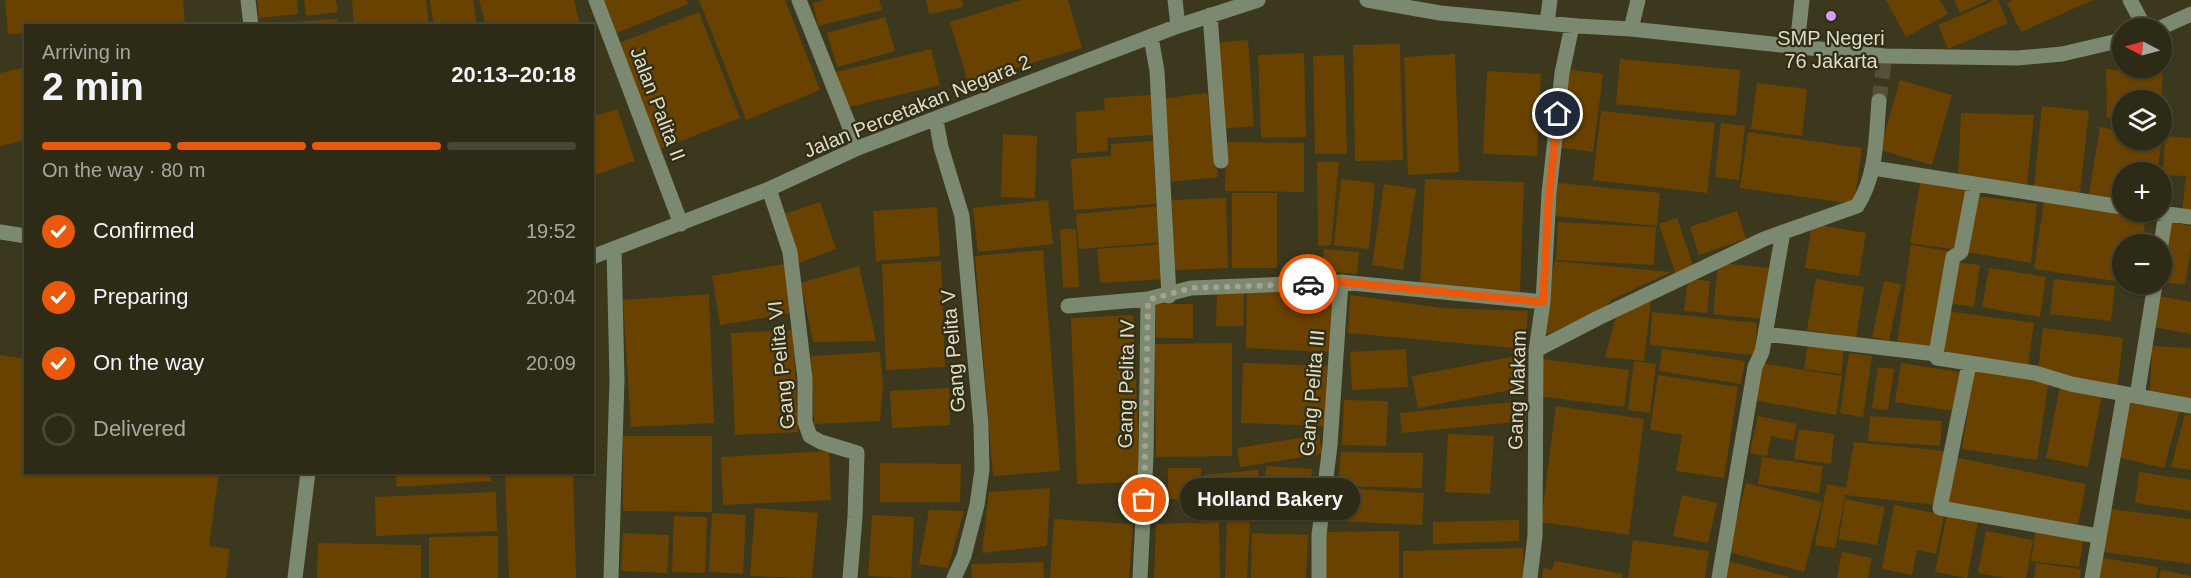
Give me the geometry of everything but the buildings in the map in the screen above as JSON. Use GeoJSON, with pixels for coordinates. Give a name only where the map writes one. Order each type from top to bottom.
{"type":"FeatureCollection","features":[{"type":"Feature","properties":{"kind":"street"},"geometry":{"type":"LineString","coordinates":[[248,0],[251,24]]}},
{"type":"Feature","properties":{"kind":"street","name":"Jalan Palita II"},"geometry":{"type":"LineString","coordinates":[[596,0],[681,224]]}},
{"type":"Feature","properties":{"kind":"street"},"geometry":{"type":"LineString","coordinates":[[799,0],[858,148]]}},
{"type":"Feature","properties":{"kind":"street"},"geometry":{"type":"LineString","coordinates":[[1175,0],[1178,26]]}},
{"type":"Feature","properties":{"kind":"street","name":"Jalan Percetakan Negara 2"},"geometry":{"type":"LineString","coordinates":[[594,257],[615,256],[681,224],[771,193],[858,148],[1152,38],[1178,26],[1258,0]]}},
{"type":"Feature","properties":{"kind":"street"},"geometry":{"type":"LineString","coordinates":[[1367,0],[1440,13],[1546,24],[1631,29],[1885,56],[2017,58],[2062,54],[2112,42]]}},
{"type":"Feature","properties":{"kind":"street"},"geometry":{"type":"LineString","coordinates":[[1546,24],[1550,0]]}},
{"type":"Feature","properties":{"kind":"street"},"geometry":{"type":"LineString","coordinates":[[1631,29],[1638,0]]}},
{"type":"Feature","properties":{"kind":"street"},"geometry":{"type":"LineString","coordinates":[[1797,46],[1802,0]]}},
{"type":"Feature","properties":{"kind":"street"},"geometry":{"type":"LineString","coordinates":[[2130,0],[2140,18]]}},
{"type":"Feature","properties":{"kind":"street"},"geometry":{"type":"LineString","coordinates":[[2172,23],[2191,14]]}},
{"type":"Feature","properties":{"kind":"street"},"geometry":{"type":"LineString","coordinates":[[1210,15],[1221,161]]}},
{"type":"Feature","properties":{"kind":"street","name":"Gang Makam"},"geometry":{"type":"LineString","coordinates":[[1530,578],[1535,536],[1536,350],[1543,302],[1549,194],[1562,73],[1572,26]]}},
{"type":"Feature","properties":{"kind":"street"},"geometry":{"type":"LineString","coordinates":[[1152,38],[1157,71],[1169,296]]}},
{"type":"Feature","properties":{"kind":"street"},"geometry":{"type":"LineString","coordinates":[[1536,350],[1732,254],[1783,232],[1857,206],[1863,198],[1873,168],[1880,101]]}},
{"type":"Feature","properties":{"kind":"street","name":"Gang Pelita V"},"geometry":{"type":"LineString","coordinates":[[936,120],[941,147],[962,216],[981,425],[982,470],[977,505],[964,556],[954,578]]}},
{"type":"Feature","properties":{"kind":"street"},"geometry":{"type":"LineString","coordinates":[[1873,168],[2112,205]]}},
{"type":"Feature","properties":{"kind":"street"},"geometry":{"type":"LineString","coordinates":[[1974,184],[1961,252],[1953,257],[1936,354],[1940,360],[2035,373],[2071,384],[2191,406]]}},
{"type":"Feature","properties":{"kind":"street","name":"Gang Pelita VI"},"geometry":{"type":"LineString","coordinates":[[771,193],[790,252],[805,379],[806,422],[810,436],[821,442],[857,453],[850,578]]}},
{"type":"Feature","properties":{"kind":"street"},"geometry":{"type":"LineString","coordinates":[[2172,214],[2191,217]]}},
{"type":"Feature","properties":{"kind":"street"},"geometry":{"type":"LineString","coordinates":[[0,232],[24,236]]}},
{"type":"Feature","properties":{"kind":"street"},"geometry":{"type":"LineString","coordinates":[[1719,578],[1755,367],[1762,352],[1783,232]]}},
{"type":"Feature","properties":{"kind":"street"},"geometry":{"type":"LineString","coordinates":[[611,578],[616,379],[615,256]]}},
{"type":"Feature","properties":{"kind":"street","name":"Gang Pelita IV"},"geometry":{"type":"LineString","coordinates":[[1140,578],[1146,457],[1148,300],[1191,288],[1341,282],[1543,302]]}},
{"type":"Feature","properties":{"kind":"street","name":"Gang Pelita III"},"geometry":{"type":"LineString","coordinates":[[1319,578],[1319,535],[1330,445],[1341,282]]}},
{"type":"Feature","properties":{"kind":"street"},"geometry":{"type":"LineString","coordinates":[[2092,578],[2098,536],[2153,294]]}},
{"type":"Feature","properties":{"kind":"street"},"geometry":{"type":"LineString","coordinates":[[1068,306],[1148,300]]}},
{"type":"Feature","properties":{"kind":"street"},"geometry":{"type":"LineString","coordinates":[[1765,334],[1936,354]]}},
{"type":"Feature","properties":{"kind":"street"},"geometry":{"type":"LineString","coordinates":[[1970,363],[1940,508],[2098,536]]}},
{"type":"Feature","properties":{"kind":"street"},"geometry":{"type":"LineString","coordinates":[[296,578],[308,474]]}},
{"type":"Feature","properties":{"kind":"tunnel"},"geometry":{"type":"LineString","coordinates":[[1879,101],[1885,56]]}},
{"type":"Feature","properties":{"kind":"way so far"},"geometry":{"type":"LineString","coordinates":[[1144,500],[1148,300],[1191,288],[1308,284]]}},
{"type":"Feature","properties":{"kind":"place","name":"SMP Negeri 76 Jakarta"},"geometry":{"type":"Point","coordinates":[1831,16]}},
{"type":"Feature","properties":{"kind":"place","name":"Holland Bakery"},"geometry":{"type":"Point","coordinates":[1144,500]}},
{"type":"Feature","properties":{"kind":"route"},"geometry":{"type":"LineString","coordinates":[[1308,284],[1341,282],[1543,302],[1549,194],[1558,114]]}}]}
